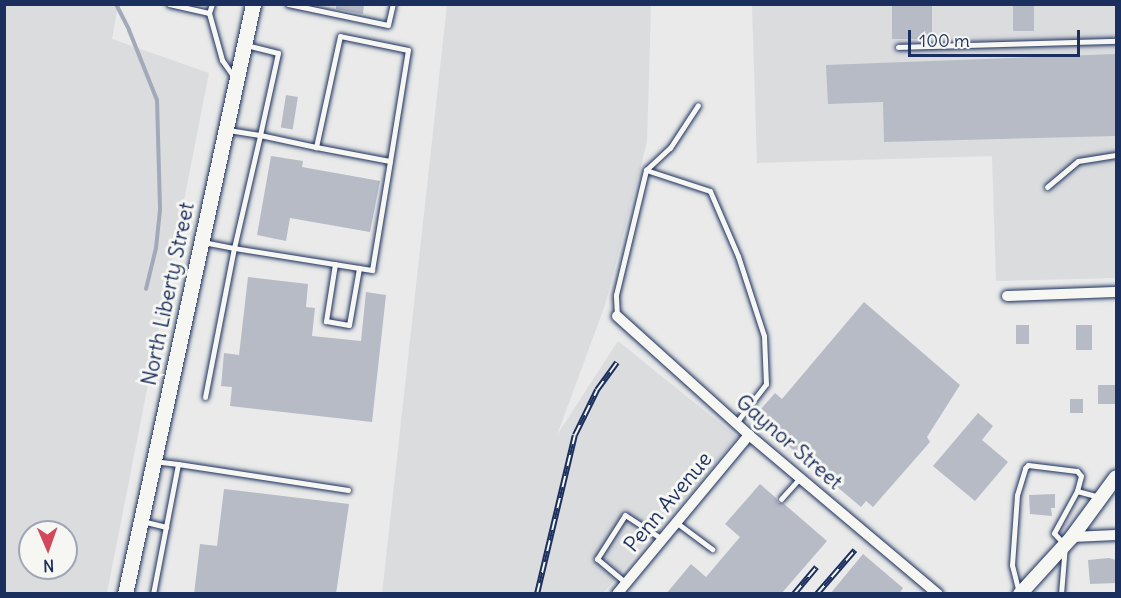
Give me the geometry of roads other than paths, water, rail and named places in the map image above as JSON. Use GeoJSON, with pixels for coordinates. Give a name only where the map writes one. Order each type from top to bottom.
{"type":"FeatureCollection","features":[{"type":"Feature","properties":{"kind":"main road","name":"North Liberty Street"},"geometry":{"type":"LineString","coordinates":[[125,594],[253,4]]}},
{"type":"Feature","properties":{"kind":"street"},"geometry":{"type":"LineString","coordinates":[[1007,296],[1116,292]]}},
{"type":"Feature","properties":{"kind":"street","name":"Gaynor Street"},"geometry":{"type":"LineString","coordinates":[[617,316],[736,423],[938,594]]}},
{"type":"Feature","properties":{"kind":"street","name":"Penn Avenue"},"geometry":{"type":"LineString","coordinates":[[617,594],[750,435]]}},
{"type":"Feature","properties":{"kind":"street"},"geometry":{"type":"LineString","coordinates":[[1020,594],[1069,541],[1116,477]]}},
{"type":"Feature","properties":{"kind":"street"},"geometry":{"type":"LineString","coordinates":[[1069,541],[1116,535]]}},
{"type":"Feature","properties":{"kind":"lane"},"geometry":{"type":"LineString","coordinates":[[169,4],[209,13]]}},
{"type":"Feature","properties":{"kind":"lane"},"geometry":{"type":"LineString","coordinates":[[212,4],[209,13],[222,60],[237,80]]}},
{"type":"Feature","properties":{"kind":"lane"},"geometry":{"type":"LineString","coordinates":[[288,4],[388,25],[393,4]]}},
{"type":"Feature","properties":{"kind":"lane"},"geometry":{"type":"LineString","coordinates":[[201,241],[372,270],[408,50],[340,36],[316,147]]}},
{"type":"Feature","properties":{"kind":"lane"},"geometry":{"type":"LineString","coordinates":[[898,48],[1116,41]]}},
{"type":"Feature","properties":{"kind":"lane"},"geometry":{"type":"LineString","coordinates":[[205,397],[234,248],[278,53],[245,45]]}},
{"type":"Feature","properties":{"kind":"lane"},"geometry":{"type":"LineString","coordinates":[[617,316],[616,295],[646,170],[670,148],[698,105]]}},
{"type":"Feature","properties":{"kind":"lane"},"geometry":{"type":"LineString","coordinates":[[225,129],[390,161]]}},
{"type":"Feature","properties":{"kind":"lane"},"geometry":{"type":"LineString","coordinates":[[1047,187],[1078,161],[1116,155]]}},
{"type":"Feature","properties":{"kind":"lane"},"geometry":{"type":"LineString","coordinates":[[646,170],[710,191],[738,256],[764,336],[766,384],[736,423]]}},
{"type":"Feature","properties":{"kind":"lane"},"geometry":{"type":"LineString","coordinates":[[335,264],[326,321],[349,325],[359,268]]}},
{"type":"Feature","properties":{"kind":"lane"},"geometry":{"type":"LineString","coordinates":[[154,461],[348,490]]}},
{"type":"Feature","properties":{"kind":"lane"},"geometry":{"type":"LineString","coordinates":[[153,594],[178,464]]}},
{"type":"Feature","properties":{"kind":"lane"},"geometry":{"type":"LineString","coordinates":[[1020,594],[1012,566],[1017,495],[1028,465],[1081,473],[1077,491],[1054,533],[1069,541],[1061,594]]}},
{"type":"Feature","properties":{"kind":"lane"},"geometry":{"type":"LineString","coordinates":[[781,499],[800,478]]}},
{"type":"Feature","properties":{"kind":"lane"},"geometry":{"type":"LineString","coordinates":[[1077,491],[1102,497]]}},
{"type":"Feature","properties":{"kind":"lane"},"geometry":{"type":"LineString","coordinates":[[626,583],[597,559],[625,515],[662,540]]}},
{"type":"Feature","properties":{"kind":"lane"},"geometry":{"type":"LineString","coordinates":[[140,521],[166,527]]}},
{"type":"Feature","properties":{"kind":"lane"},"geometry":{"type":"LineString","coordinates":[[676,522],[712,549]]}},
{"type":"Feature","properties":{"kind":"waterway"},"geometry":{"type":"LineString","coordinates":[[116,4],[157,100],[160,210],[156,248],[146,289]]}},
{"type":"Feature","properties":{"kind":"railway"},"geometry":{"type":"LineString","coordinates":[[537,594],[575,435],[597,390],[617,362]]}},
{"type":"Feature","properties":{"kind":"railway"},"geometry":{"type":"LineString","coordinates":[[817,594],[855,550]]}},
{"type":"Feature","properties":{"kind":"railway"},"geometry":{"type":"LineString","coordinates":[[794,594],[817,567]]}}]}
